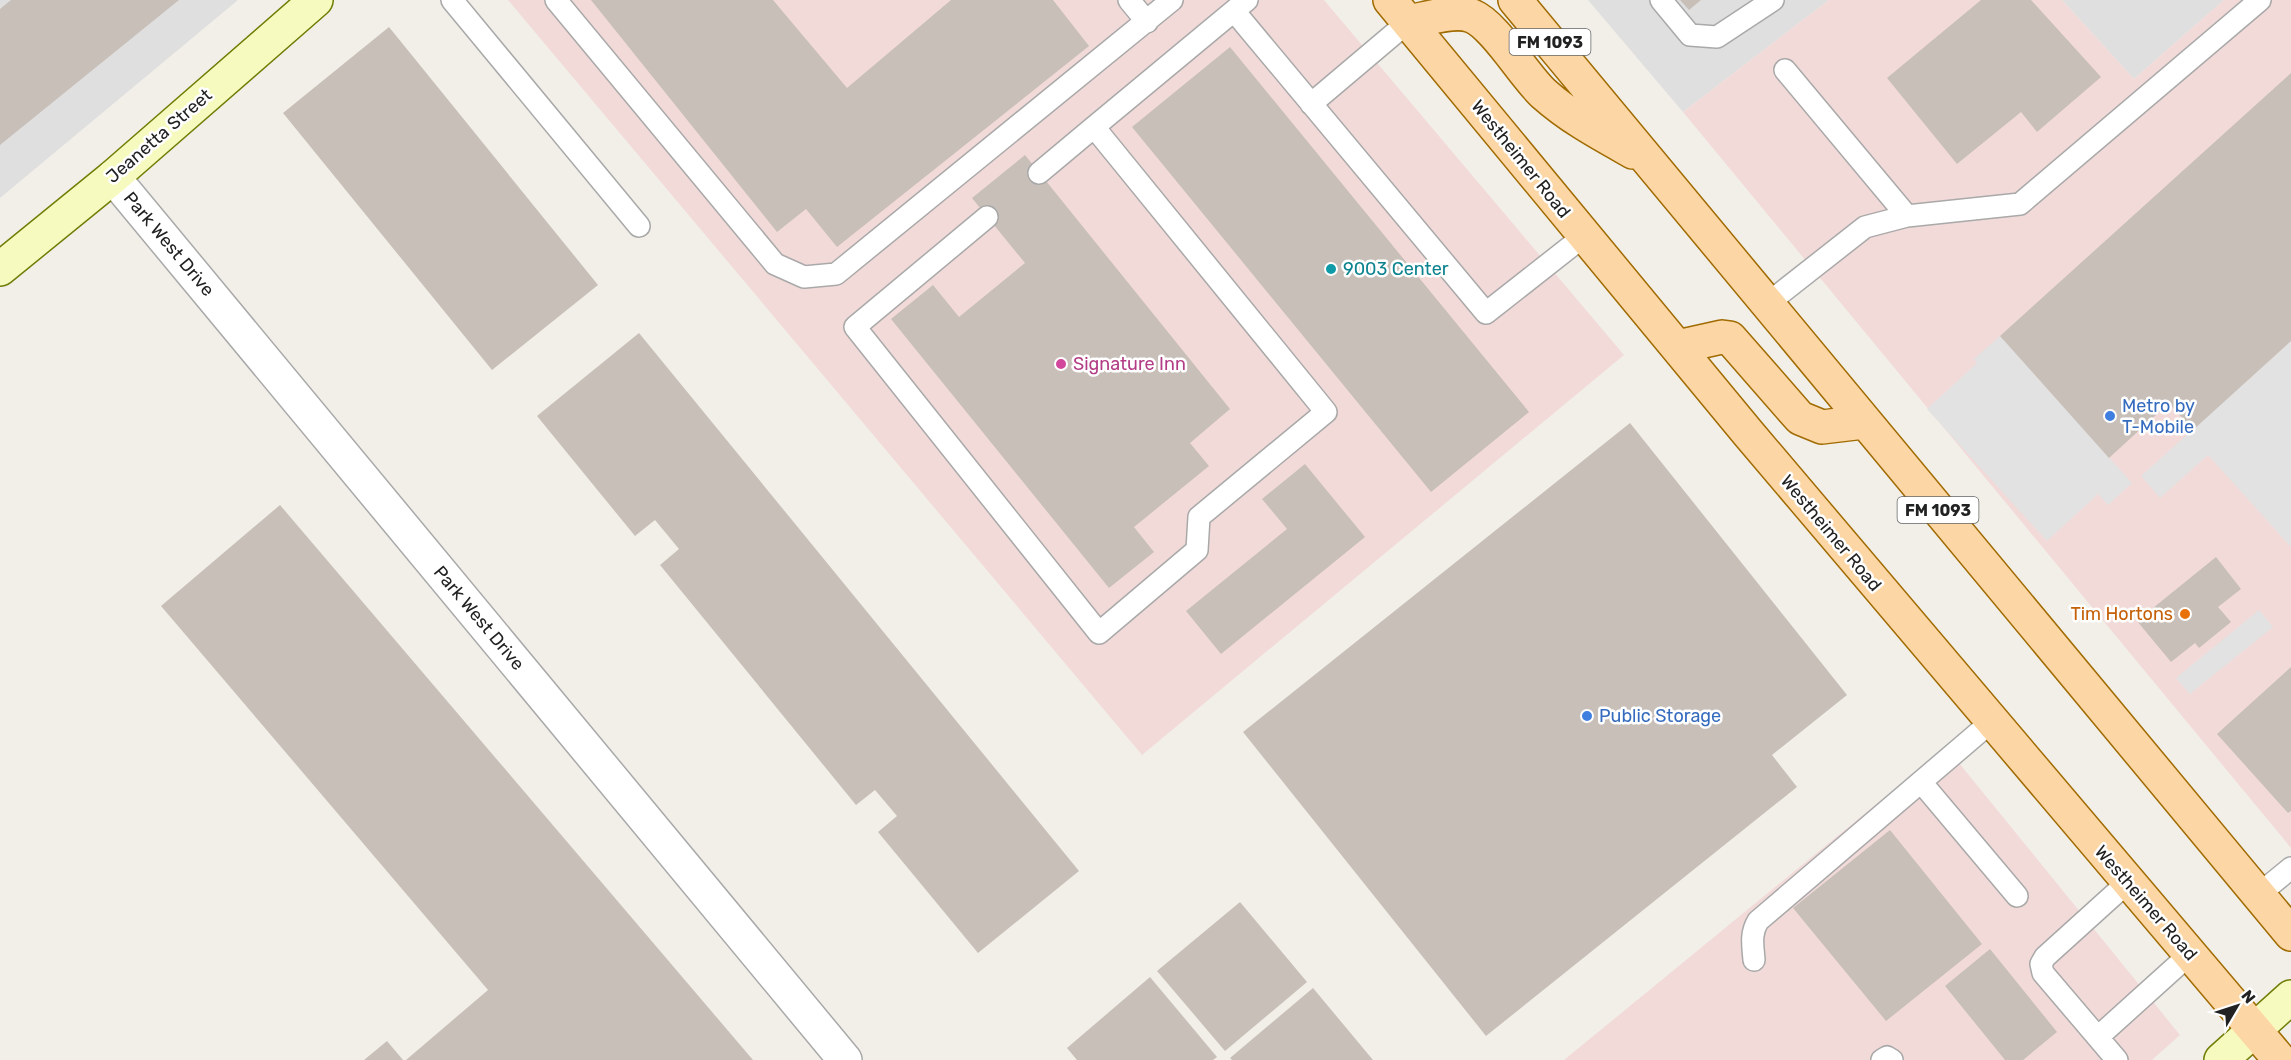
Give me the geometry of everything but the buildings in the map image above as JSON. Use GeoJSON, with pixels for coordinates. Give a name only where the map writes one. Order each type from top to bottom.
{"type":"FeatureCollection","features":[{"type":"Feature","properties":{"kind":"main road","name":"FM 1093"},"geometry":{"type":"LineString","coordinates":[[1515,0],[2291,934]]}},
{"type":"Feature","properties":{"kind":"main road"},"geometry":{"type":"LineString","coordinates":[[1399,11],[1461,13],[1474,17],[1487,27],[1542,92],[1560,108],[1582,124],[1648,159]]}},
{"type":"Feature","properties":{"kind":"main road","name":"Westheimer Road"},"geometry":{"type":"LineString","coordinates":[[1399,11],[1677,347],[2280,1060]]}},
{"type":"Feature","properties":{"kind":"main road"},"geometry":{"type":"LineString","coordinates":[[1677,347],[1722,337],[1730,338],[1800,418],[1822,427],[1864,422]]}},
{"type":"Feature","properties":{"kind":"street","name":"Jeanetta Street"},"geometry":{"type":"LineString","coordinates":[[0,269],[113,177],[316,0]]}},
{"type":"Feature","properties":{"kind":"street","name":"Park West Drive"},"geometry":{"type":"LineString","coordinates":[[113,177],[845,1060]]}},
{"type":"Feature","properties":{"kind":"street"},"geometry":{"type":"LineString","coordinates":[[2222,1060],[2291,997]]}},
{"type":"Feature","properties":{"kind":"lane"},"geometry":{"type":"LineString","coordinates":[[452,0],[639,226]]}},
{"type":"Feature","properties":{"kind":"lane"},"geometry":{"type":"LineString","coordinates":[[556,0],[775,264],[804,277],[836,274],[1172,0]]}},
{"type":"Feature","properties":{"kind":"lane"},"geometry":{"type":"LineString","coordinates":[[1129,0],[1147,22]]}},
{"type":"Feature","properties":{"kind":"lane"},"geometry":{"type":"LineString","coordinates":[[1661,0],[1690,35],[1718,37],[1773,0]]}},
{"type":"Feature","properties":{"kind":"lane"},"geometry":{"type":"LineString","coordinates":[[1767,304],[1865,228],[1907,216],[2019,204],[2260,0]]}},
{"type":"Feature","properties":{"kind":"lane"},"geometry":{"type":"LineString","coordinates":[[1039,173],[1240,6],[1311,104],[1486,313],[1584,236]]}},
{"type":"Feature","properties":{"kind":"lane"},"geometry":{"type":"LineString","coordinates":[[1311,104],[1399,11]]}},
{"type":"Feature","properties":{"kind":"lane"},"geometry":{"type":"LineString","coordinates":[[1785,70],[1907,216]]}},
{"type":"Feature","properties":{"kind":"lane"},"geometry":{"type":"LineString","coordinates":[[987,217],[855,327],[1100,633],[1197,550],[1198,517],[1326,412],[1094,127]]}},
{"type":"Feature","properties":{"kind":"lane"},"geometry":{"type":"LineString","coordinates":[[1754,960],[1752,939],[1758,921],[1992,722]]}},
{"type":"Feature","properties":{"kind":"lane"},"geometry":{"type":"LineString","coordinates":[[1922,782],[2017,896]]}},
{"type":"Feature","properties":{"kind":"lane"},"geometry":{"type":"LineString","coordinates":[[2258,895],[2291,868]]}},
{"type":"Feature","properties":{"kind":"lane"},"geometry":{"type":"LineString","coordinates":[[2117,1060],[2043,973],[2041,964],[2045,957],[2128,882]]}},
{"type":"Feature","properties":{"kind":"lane"},"geometry":{"type":"LineString","coordinates":[[2098,1037],[2190,954]]}},
{"type":"Feature","properties":{"kind":"lane"},"geometry":{"type":"LineString","coordinates":[[1882,1060],[1887,1057],[1892,1060]]}},
{"type":"Feature","properties":{"kind":"shaded area"},"geometry":{"type":"Polygon","coordinates":[[[0,0],[238,0],[0,198],[0,0]]]}},
{"type":"Feature","properties":{"kind":"shaded area"},"geometry":{"type":"Polygon","coordinates":[[[508,0],[1324,0],[1624,355],[1142,755],[508,0]]]}},
{"type":"Feature","properties":{"kind":"shaded area"},"geometry":{"type":"Polygon","coordinates":[[[1588,0],[1829,0],[1683,112],[1588,0]]]}},
{"type":"Feature","properties":{"kind":"shaded area"},"geometry":{"type":"Polygon","coordinates":[[[1829,0],[2062,0],[2134,79],[2224,0],[2291,0],[2291,848],[1683,112],[1829,0]]]}},
{"type":"Feature","properties":{"kind":"shaded area"},"geometry":{"type":"Polygon","coordinates":[[[2062,0],[2224,0],[2134,79],[2062,0]]]}},
{"type":"Feature","properties":{"kind":"shaded area"},"geometry":{"type":"Polygon","coordinates":[[[2000,336],[2132,483],[2108,505],[2098,494],[2047,541],[1927,409],[1977,363],[1974,359],[2000,336]]]}},
{"type":"Feature","properties":{"kind":"shaded area"},"geometry":{"type":"Polygon","coordinates":[[[2291,341],[2291,547],[2208,455],[2160,498],[2141,476],[2291,341]]]}},
{"type":"Feature","properties":{"kind":"shaded area"},"geometry":{"type":"Polygon","coordinates":[[[2259,610],[2273,627],[2190,694],[2176,678],[2259,610]]]}},
{"type":"Feature","properties":{"kind":"shaded area"},"geometry":{"type":"Polygon","coordinates":[[[1946,747],[2180,1035],[2152,1060],[1564,1060],[1946,747]]]}},
{"type":"Feature","properties":{"kind":"place","name":"9003 Center"},"geometry":{"type":"Point","coordinates":[1331,269]}},
{"type":"Feature","properties":{"kind":"place","name":"Signature Inn"},"geometry":{"type":"Point","coordinates":[1061,364]}},
{"type":"Feature","properties":{"kind":"place","name":"Metro by T-Mobile"},"geometry":{"type":"Point","coordinates":[2110,416]}},
{"type":"Feature","properties":{"kind":"place","name":"Tim Hortons"},"geometry":{"type":"Point","coordinates":[2185,614]}},
{"type":"Feature","properties":{"kind":"place","name":"Public Storage"},"geometry":{"type":"Point","coordinates":[1587,716]}}]}
